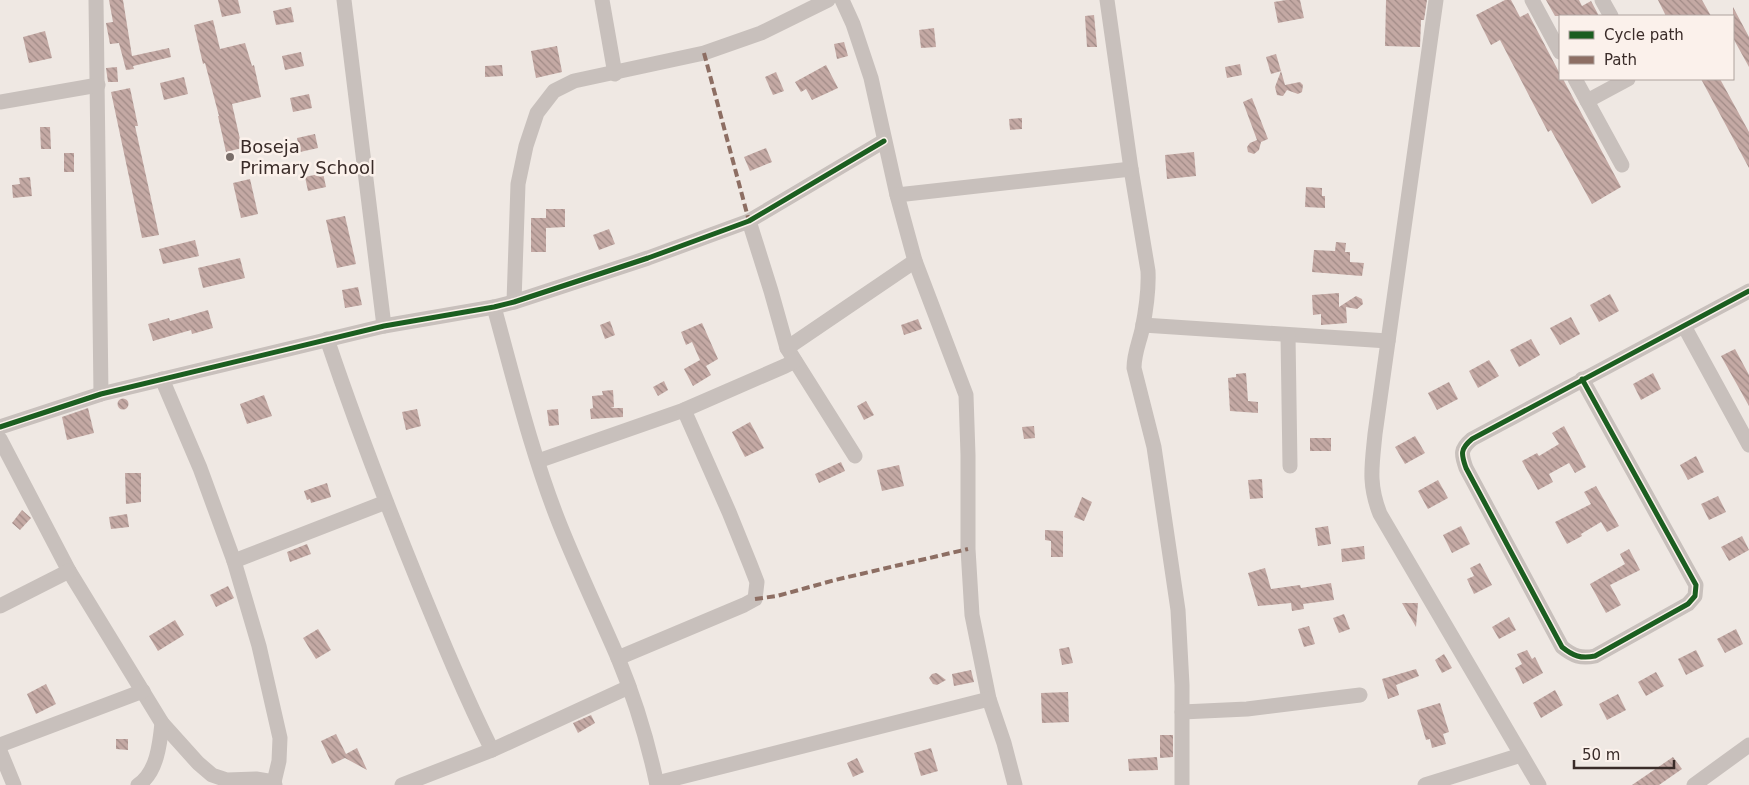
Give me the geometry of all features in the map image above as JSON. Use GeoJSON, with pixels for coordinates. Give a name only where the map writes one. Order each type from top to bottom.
{"type":"FeatureCollection","features":[{"type":"Feature","properties":{"kind":"street"},"geometry":{"type":"LineString","coordinates":[[96,0],[101,394]]}},
{"type":"Feature","properties":{"kind":"street"},"geometry":{"type":"LineString","coordinates":[[344,0],[384,326]]}},
{"type":"Feature","properties":{"kind":"street"},"geometry":{"type":"LineString","coordinates":[[602,0],[615,74]]}},
{"type":"Feature","properties":{"kind":"street"},"geometry":{"type":"LineString","coordinates":[[514,302],[518,184],[526,146],[537,113],[554,90],[574,81],[704,54],[761,33],[828,0]]}},
{"type":"Feature","properties":{"kind":"street"},"geometry":{"type":"LineString","coordinates":[[842,0],[853,24],[871,78],[884,141],[915,261],[966,395],[968,549],[972,615],[989,700],[1004,743],[1015,785]]}},
{"type":"Feature","properties":{"kind":"street"},"geometry":{"type":"LineString","coordinates":[[1107,0],[1131,169],[1148,271],[1149,286],[1143,325],[1134,356],[1134,368],[1154,447],[1178,610],[1182,712],[1182,785]]}},
{"type":"Feature","properties":{"kind":"street"},"geometry":{"type":"LineString","coordinates":[[1436,0],[1388,341],[1371,484],[1374,500],[1388,530],[1539,785]]}},
{"type":"Feature","properties":{"kind":"street"},"geometry":{"type":"LineString","coordinates":[[1532,0],[1559,50]]}},
{"type":"Feature","properties":{"kind":"street"},"geometry":{"type":"LineString","coordinates":[[1602,0],[1610,15]]}},
{"type":"Feature","properties":{"kind":"street"},"geometry":{"type":"LineString","coordinates":[[1576,80],[1622,165]]}},
{"type":"Feature","properties":{"kind":"street"},"geometry":{"type":"LineString","coordinates":[[1587,101],[1626,80]]}},
{"type":"Feature","properties":{"kind":"street"},"geometry":{"type":"LineString","coordinates":[[0,102],[98,85]]}},
{"type":"Feature","properties":{"kind":"street"},"geometry":{"type":"LineString","coordinates":[[0,426],[101,394],[327,339],[384,326],[514,302],[648,258],[749,221],[884,141]]}},
{"type":"Feature","properties":{"kind":"street"},"geometry":{"type":"LineString","coordinates":[[897,195],[1131,169]]}},
{"type":"Feature","properties":{"kind":"street"},"geometry":{"type":"LineString","coordinates":[[749,221],[791,354],[855,456]]}},
{"type":"Feature","properties":{"kind":"street"},"geometry":{"type":"LineString","coordinates":[[538,461],[684,410],[785,366],[791,354],[915,261]]}},
{"type":"Feature","properties":{"kind":"street"},"geometry":{"type":"LineString","coordinates":[[1582,379],[1696,585],[1695,596],[1688,604],[1595,656],[1583,658],[1572,654],[1562,647],[1466,468],[1462,456],[1464,446],[1472,439],[1582,379],[1749,291]]}},
{"type":"Feature","properties":{"kind":"street"},"geometry":{"type":"LineString","coordinates":[[494,307],[538,461],[560,524],[629,687],[651,757],[657,784],[989,700]]}},
{"type":"Feature","properties":{"kind":"street"},"geometry":{"type":"LineString","coordinates":[[1143,325],[1388,341]]}},
{"type":"Feature","properties":{"kind":"street"},"geometry":{"type":"LineString","coordinates":[[1684,326],[1749,445]]}},
{"type":"Feature","properties":{"kind":"street"},"geometry":{"type":"LineString","coordinates":[[1288,335],[1290,466]]}},
{"type":"Feature","properties":{"kind":"street"},"geometry":{"type":"LineString","coordinates":[[327,339],[386,502],[456,674],[492,750]]}},
{"type":"Feature","properties":{"kind":"street"},"geometry":{"type":"LineString","coordinates":[[0,439],[69,571],[162,723],[212,775],[226,780],[256,779],[275,784],[280,738],[259,646],[234,561],[200,468],[162,379]]}},
{"type":"Feature","properties":{"kind":"street"},"geometry":{"type":"LineString","coordinates":[[618,658],[755,599],[757,582],[729,512],[684,410]]}},
{"type":"Feature","properties":{"kind":"street"},"geometry":{"type":"LineString","coordinates":[[234,561],[386,502]]}},
{"type":"Feature","properties":{"kind":"street"},"geometry":{"type":"LineString","coordinates":[[0,606],[69,571]]}},
{"type":"Feature","properties":{"kind":"street"},"geometry":{"type":"LineString","coordinates":[[402,785],[492,750],[629,687]]}},
{"type":"Feature","properties":{"kind":"street"},"geometry":{"type":"LineString","coordinates":[[0,745],[143,691]]}},
{"type":"Feature","properties":{"kind":"street"},"geometry":{"type":"LineString","coordinates":[[1182,712],[1247,709],[1360,695]]}},
{"type":"Feature","properties":{"kind":"street"},"geometry":{"type":"LineString","coordinates":[[138,785],[144,781],[153,769],[161,740],[162,723]]}},
{"type":"Feature","properties":{"kind":"street"},"geometry":{"type":"LineString","coordinates":[[1694,785],[1749,745]]}},
{"type":"Feature","properties":{"kind":"street"},"geometry":{"type":"LineString","coordinates":[[0,751],[14,785]]}},
{"type":"Feature","properties":{"kind":"street"},"geometry":{"type":"LineString","coordinates":[[1425,785],[1521,755]]}},
{"type":"Feature","properties":{"kind":"building"},"geometry":{"type":"Polygon","coordinates":[[[109,0],[123,0],[132,56],[169,48],[171,57],[133,66],[134,69],[126,70],[119,43],[110,44],[106,23],[113,22],[109,0]]]}},
{"type":"Feature","properties":{"kind":"building"},"geometry":{"type":"Polygon","coordinates":[[[218,0],[238,0],[241,13],[222,17],[218,0]]]}},
{"type":"Feature","properties":{"kind":"building"},"geometry":{"type":"Polygon","coordinates":[[[1300,0],[1304,18],[1278,23],[1274,2],[1300,0]]]}},
{"type":"Feature","properties":{"kind":"building"},"geometry":{"type":"Polygon","coordinates":[[[1386,0],[1427,0],[1424,20],[1421,20],[1420,47],[1385,46],[1386,0]]]}},
{"type":"Feature","properties":{"kind":"building"},"geometry":{"type":"Polygon","coordinates":[[[1505,0],[1511,0],[1520,17],[1528,13],[1559,72],[1559,80],[1564,80],[1621,187],[1592,204],[1551,130],[1548,132],[1500,40],[1491,45],[1476,15],[1505,0]]]}},
{"type":"Feature","properties":{"kind":"building"},"geometry":{"type":"Polygon","coordinates":[[[1546,0],[1579,0],[1582,6],[1591,1],[1598,15],[1559,15],[1555,16],[1546,0]]]}},
{"type":"Feature","properties":{"kind":"building"},"geometry":{"type":"Polygon","coordinates":[[[1658,0],[1702,0],[1710,15],[1666,15],[1658,0]]]}},
{"type":"Feature","properties":{"kind":"building"},"geometry":{"type":"Polygon","coordinates":[[[291,7],[294,22],[276,25],[273,11],[291,7]]]}},
{"type":"Feature","properties":{"kind":"building"},"geometry":{"type":"Polygon","coordinates":[[[1733,7],[1749,37],[1749,67],[1734,40],[1733,7]]]}},
{"type":"Feature","properties":{"kind":"building"},"geometry":{"type":"Polygon","coordinates":[[[1094,15],[1097,47],[1087,47],[1085,16],[1094,15]]]}},
{"type":"Feature","properties":{"kind":"building"},"geometry":{"type":"Polygon","coordinates":[[[213,20],[220,49],[245,43],[252,66],[254,65],[261,97],[232,104],[242,148],[226,152],[219,116],[205,63],[203,64],[194,25],[213,20]]]}},
{"type":"Feature","properties":{"kind":"building"},"geometry":{"type":"Polygon","coordinates":[[[934,28],[936,47],[921,48],[919,30],[934,28]]]}},
{"type":"Feature","properties":{"kind":"building"},"geometry":{"type":"Polygon","coordinates":[[[45,31],[52,58],[29,63],[23,37],[45,31]]]}},
{"type":"Feature","properties":{"kind":"building"},"geometry":{"type":"Polygon","coordinates":[[[844,42],[848,56],[837,59],[834,44],[844,42]]]}},
{"type":"Feature","properties":{"kind":"building"},"geometry":{"type":"Polygon","coordinates":[[[557,46],[562,72],[536,78],[531,51],[557,46]]]}},
{"type":"Feature","properties":{"kind":"building"},"geometry":{"type":"Polygon","coordinates":[[[301,52],[304,66],[285,70],[282,56],[301,52]]]}},
{"type":"Feature","properties":{"kind":"building"},"geometry":{"type":"Polygon","coordinates":[[[1276,54],[1281,71],[1271,74],[1266,57],[1276,54]]]}},
{"type":"Feature","properties":{"kind":"building"},"geometry":{"type":"Polygon","coordinates":[[[1240,64],[1242,75],[1227,78],[1225,67],[1240,64]]]}},
{"type":"Feature","properties":{"kind":"building"},"geometry":{"type":"Polygon","coordinates":[[[502,65],[503,76],[485,77],[485,66],[502,65]]]}},
{"type":"Feature","properties":{"kind":"building"},"geometry":{"type":"Polygon","coordinates":[[[826,65],[838,88],[812,100],[806,89],[801,92],[795,82],[826,65]]]}},
{"type":"Feature","properties":{"kind":"building"},"geometry":{"type":"Polygon","coordinates":[[[117,67],[118,82],[108,82],[106,68],[117,67]]]}},
{"type":"Feature","properties":{"kind":"building"},"geometry":{"type":"Polygon","coordinates":[[[1281,71],[1285,85],[1300,82],[1303,85],[1302,92],[1298,94],[1287,90],[1283,96],[1277,95],[1275,87],[1281,71]]]}},
{"type":"Feature","properties":{"kind":"building"},"geometry":{"type":"Polygon","coordinates":[[[776,72],[784,91],[773,95],[765,77],[776,72]]]}},
{"type":"Feature","properties":{"kind":"building"},"geometry":{"type":"Polygon","coordinates":[[[184,77],[188,94],[164,100],[160,83],[184,77]]]}},
{"type":"Feature","properties":{"kind":"building"},"geometry":{"type":"Polygon","coordinates":[[[1702,80],[1721,80],[1749,132],[1749,168],[1702,80]]]}},
{"type":"Feature","properties":{"kind":"building"},"geometry":{"type":"Polygon","coordinates":[[[130,88],[138,126],[135,126],[159,235],[142,238],[111,92],[130,88]]]}},
{"type":"Feature","properties":{"kind":"building"},"geometry":{"type":"Polygon","coordinates":[[[309,94],[312,108],[293,112],[290,98],[309,94]]]}},
{"type":"Feature","properties":{"kind":"building"},"geometry":{"type":"Polygon","coordinates":[[[1252,98],[1268,139],[1261,142],[1259,150],[1254,154],[1248,152],[1247,147],[1250,143],[1257,140],[1243,102],[1252,98]]]}},
{"type":"Feature","properties":{"kind":"building"},"geometry":{"type":"Polygon","coordinates":[[[1022,118],[1022,129],[1010,130],[1009,119],[1022,118]]]}},
{"type":"Feature","properties":{"kind":"building"},"geometry":{"type":"Polygon","coordinates":[[[40,127],[50,127],[51,149],[41,149],[40,127]]]}},
{"type":"Feature","properties":{"kind":"building"},"geometry":{"type":"Polygon","coordinates":[[[315,134],[318,148],[300,152],[297,138],[315,134]]]}},
{"type":"Feature","properties":{"kind":"building"},"geometry":{"type":"Polygon","coordinates":[[[766,148],[772,162],[750,171],[744,157],[766,148]]]}},
{"type":"Feature","properties":{"kind":"building"},"geometry":{"type":"Polygon","coordinates":[[[1194,152],[1196,176],[1167,179],[1165,155],[1194,152]]]}},
{"type":"Feature","properties":{"kind":"building"},"geometry":{"type":"Polygon","coordinates":[[[64,153],[74,153],[74,172],[64,172],[64,153]]]}},
{"type":"Feature","properties":{"kind":"building"},"geometry":{"type":"Polygon","coordinates":[[[323,173],[326,187],[308,191],[305,177],[323,173]]]}},
{"type":"Feature","properties":{"kind":"building"},"geometry":{"type":"Polygon","coordinates":[[[30,177],[32,196],[13,198],[12,185],[20,184],[19,178],[30,177]]]}},
{"type":"Feature","properties":{"kind":"building"},"geometry":{"type":"Polygon","coordinates":[[[250,179],[258,214],[241,218],[233,183],[250,179]]]}},
{"type":"Feature","properties":{"kind":"building"},"geometry":{"type":"Polygon","coordinates":[[[1306,187],[1322,188],[1322,196],[1325,196],[1325,208],[1305,207],[1306,187]]]}},
{"type":"Feature","properties":{"kind":"building"},"geometry":{"type":"Polygon","coordinates":[[[546,209],[565,209],[565,227],[546,228],[546,252],[531,252],[531,218],[546,218],[546,209]]]}},
{"type":"Feature","properties":{"kind":"building"},"geometry":{"type":"Polygon","coordinates":[[[345,216],[356,264],[337,268],[326,220],[345,216]]]}},
{"type":"Feature","properties":{"kind":"building"},"geometry":{"type":"Polygon","coordinates":[[[609,229],[615,244],[599,250],[593,235],[609,229]]]}},
{"type":"Feature","properties":{"kind":"building"},"geometry":{"type":"Polygon","coordinates":[[[195,240],[199,256],[163,264],[159,249],[195,240]]]}},
{"type":"Feature","properties":{"kind":"building"},"geometry":{"type":"Polygon","coordinates":[[[1336,242],[1346,243],[1345,252],[1350,252],[1350,262],[1364,263],[1362,276],[1312,272],[1314,250],[1335,251],[1336,242]]]}},
{"type":"Feature","properties":{"kind":"building"},"geometry":{"type":"Polygon","coordinates":[[[240,258],[245,278],[203,288],[198,268],[240,258]]]}},
{"type":"Feature","properties":{"kind":"building"},"geometry":{"type":"Polygon","coordinates":[[[358,287],[362,305],[345,308],[342,290],[358,287]]]}},
{"type":"Feature","properties":{"kind":"building"},"geometry":{"type":"Polygon","coordinates":[[[1339,293],[1339,307],[1356,296],[1362,299],[1363,304],[1357,309],[1346,307],[1347,323],[1321,325],[1321,314],[1313,315],[1312,295],[1339,293]]]}},
{"type":"Feature","properties":{"kind":"building"},"geometry":{"type":"Polygon","coordinates":[[[1610,294],[1619,311],[1599,322],[1590,305],[1610,294]]]}},
{"type":"Feature","properties":{"kind":"building"},"geometry":{"type":"Polygon","coordinates":[[[208,310],[213,328],[192,334],[191,330],[153,341],[148,324],[169,318],[170,321],[208,310]]]}},
{"type":"Feature","properties":{"kind":"building"},"geometry":{"type":"Polygon","coordinates":[[[1571,317],[1580,334],[1560,345],[1550,328],[1571,317]]]}},
{"type":"Feature","properties":{"kind":"building"},"geometry":{"type":"Polygon","coordinates":[[[918,319],[922,329],[904,335],[901,325],[918,319]]]}},
{"type":"Feature","properties":{"kind":"building"},"geometry":{"type":"Polygon","coordinates":[[[610,321],[615,335],[605,339],[600,325],[610,321]]]}},
{"type":"Feature","properties":{"kind":"building"},"geometry":{"type":"Polygon","coordinates":[[[702,323],[718,359],[706,366],[711,375],[693,386],[684,369],[700,360],[692,342],[686,345],[681,332],[702,323]]]}},
{"type":"Feature","properties":{"kind":"building"},"geometry":{"type":"Polygon","coordinates":[[[1531,339],[1540,355],[1519,367],[1510,350],[1531,339]]]}},
{"type":"Feature","properties":{"kind":"building"},"geometry":{"type":"Polygon","coordinates":[[[1735,349],[1749,375],[1749,406],[1721,356],[1735,349]]]}},
{"type":"Feature","properties":{"kind":"building"},"geometry":{"type":"Polygon","coordinates":[[[1489,360],[1499,376],[1478,388],[1469,371],[1489,360]]]}},
{"type":"Feature","properties":{"kind":"building"},"geometry":{"type":"Polygon","coordinates":[[[1246,373],[1248,401],[1258,402],[1258,413],[1230,411],[1228,378],[1236,377],[1236,374],[1246,373]]]}},
{"type":"Feature","properties":{"kind":"building"},"geometry":{"type":"Polygon","coordinates":[[[1653,373],[1661,389],[1641,400],[1633,384],[1653,373]]]}},
{"type":"Feature","properties":{"kind":"building"},"geometry":{"type":"Polygon","coordinates":[[[664,381],[668,390],[658,396],[653,387],[664,381]]]}},
{"type":"Feature","properties":{"kind":"building"},"geometry":{"type":"Polygon","coordinates":[[[1449,382],[1458,399],[1437,410],[1428,393],[1449,382]]]}},
{"type":"Feature","properties":{"kind":"building"},"geometry":{"type":"Polygon","coordinates":[[[613,390],[614,407],[610,408],[623,408],[623,417],[591,419],[590,409],[593,408],[592,396],[603,395],[602,391],[613,390]]]}},
{"type":"Feature","properties":{"kind":"building"},"geometry":{"type":"Polygon","coordinates":[[[264,395],[272,416],[247,424],[240,404],[264,395]]]}},
{"type":"Feature","properties":{"kind":"building"},"geometry":{"type":"Polygon","coordinates":[[[121,399],[125,399],[128,404],[127,408],[121,409],[118,406],[118,402],[121,399]]]}},
{"type":"Feature","properties":{"kind":"building"},"geometry":{"type":"Polygon","coordinates":[[[866,401],[874,415],[864,420],[857,406],[866,401]]]}},
{"type":"Feature","properties":{"kind":"building"},"geometry":{"type":"Polygon","coordinates":[[[88,408],[94,433],[67,440],[62,417],[88,408]]]}},
{"type":"Feature","properties":{"kind":"building"},"geometry":{"type":"Polygon","coordinates":[[[417,409],[421,426],[406,430],[402,412],[417,409]]]}},
{"type":"Feature","properties":{"kind":"building"},"geometry":{"type":"Polygon","coordinates":[[[558,409],[559,425],[549,426],[547,410],[558,409]]]}},
{"type":"Feature","properties":{"kind":"building"},"geometry":{"type":"Polygon","coordinates":[[[750,422],[764,448],[745,457],[732,432],[750,422]]]}},
{"type":"Feature","properties":{"kind":"building"},"geometry":{"type":"Polygon","coordinates":[[[1034,426],[1035,438],[1024,439],[1022,427],[1034,426]]]}},
{"type":"Feature","properties":{"kind":"building"},"geometry":{"type":"Polygon","coordinates":[[[1564,426],[1586,467],[1575,473],[1569,463],[1549,474],[1553,482],[1538,490],[1522,461],[1537,453],[1539,456],[1559,444],[1552,433],[1564,426]]]}},
{"type":"Feature","properties":{"kind":"building"},"geometry":{"type":"Polygon","coordinates":[[[1415,436],[1425,453],[1405,464],[1395,447],[1415,436]]]}},
{"type":"Feature","properties":{"kind":"building"},"geometry":{"type":"Polygon","coordinates":[[[1310,438],[1331,438],[1331,451],[1310,451],[1310,438]]]}},
{"type":"Feature","properties":{"kind":"building"},"geometry":{"type":"Polygon","coordinates":[[[1696,456],[1704,472],[1688,480],[1680,465],[1696,456]]]}},
{"type":"Feature","properties":{"kind":"building"},"geometry":{"type":"Polygon","coordinates":[[[841,462],[845,471],[819,483],[815,474],[841,462]]]}},
{"type":"Feature","properties":{"kind":"building"},"geometry":{"type":"Polygon","coordinates":[[[899,465],[904,486],[882,491],[877,470],[899,465]]]}},
{"type":"Feature","properties":{"kind":"building"},"geometry":{"type":"Polygon","coordinates":[[[125,473],[141,473],[141,502],[126,504],[125,473]]]}},
{"type":"Feature","properties":{"kind":"building"},"geometry":{"type":"Polygon","coordinates":[[[1262,479],[1263,498],[1250,499],[1248,480],[1262,479]]]}},
{"type":"Feature","properties":{"kind":"building"},"geometry":{"type":"Polygon","coordinates":[[[1438,480],[1448,498],[1428,509],[1418,491],[1438,480]]]}},
{"type":"Feature","properties":{"kind":"building"},"geometry":{"type":"Polygon","coordinates":[[[327,483],[331,497],[311,503],[310,499],[307,500],[304,491],[327,483]]]}},
{"type":"Feature","properties":{"kind":"building"},"geometry":{"type":"Polygon","coordinates":[[[1596,486],[1619,526],[1607,532],[1601,522],[1567,544],[1555,522],[1591,504],[1584,492],[1596,486]]]}},
{"type":"Feature","properties":{"kind":"building"},"geometry":{"type":"Polygon","coordinates":[[[1718,496],[1726,512],[1709,520],[1701,504],[1718,496]]]}},
{"type":"Feature","properties":{"kind":"building"},"geometry":{"type":"Polygon","coordinates":[[[1082,497],[1092,502],[1084,521],[1074,517],[1082,497]]]}},
{"type":"Feature","properties":{"kind":"building"},"geometry":{"type":"Polygon","coordinates":[[[22,510],[31,518],[20,530],[12,523],[22,510]]]}},
{"type":"Feature","properties":{"kind":"building"},"geometry":{"type":"Polygon","coordinates":[[[127,514],[129,527],[111,529],[109,517],[127,514]]]}},
{"type":"Feature","properties":{"kind":"building"},"geometry":{"type":"Polygon","coordinates":[[[1328,526],[1331,544],[1318,546],[1315,528],[1328,526]]]}},
{"type":"Feature","properties":{"kind":"building"},"geometry":{"type":"Polygon","coordinates":[[[1461,526],[1470,544],[1452,553],[1443,535],[1461,526]]]}},
{"type":"Feature","properties":{"kind":"building"},"geometry":{"type":"Polygon","coordinates":[[[1045,530],[1063,531],[1063,557],[1051,557],[1051,541],[1045,540],[1045,530]]]}},
{"type":"Feature","properties":{"kind":"building"},"geometry":{"type":"Polygon","coordinates":[[[1742,536],[1749,550],[1729,561],[1721,547],[1742,536]]]}},
{"type":"Feature","properties":{"kind":"building"},"geometry":{"type":"Polygon","coordinates":[[[307,544],[311,554],[290,562],[287,552],[307,544]]]}},
{"type":"Feature","properties":{"kind":"building"},"geometry":{"type":"Polygon","coordinates":[[[1364,546],[1365,559],[1342,562],[1341,549],[1364,546]]]}},
{"type":"Feature","properties":{"kind":"building"},"geometry":{"type":"Polygon","coordinates":[[[1629,549],[1640,570],[1610,585],[1621,605],[1606,613],[1590,584],[1625,564],[1620,554],[1629,549]]]}},
{"type":"Feature","properties":{"kind":"building"},"geometry":{"type":"Polygon","coordinates":[[[1480,563],[1492,585],[1474,594],[1467,579],[1474,576],[1470,568],[1480,563]]]}},
{"type":"Feature","properties":{"kind":"building"},"geometry":{"type":"Polygon","coordinates":[[[1265,568],[1271,589],[1300,585],[1301,588],[1331,583],[1334,600],[1303,604],[1304,609],[1292,611],[1291,603],[1258,606],[1248,573],[1265,568]]]}},
{"type":"Feature","properties":{"kind":"building"},"geometry":{"type":"Polygon","coordinates":[[[228,586],[234,598],[216,607],[210,595],[228,586]]]}},
{"type":"Feature","properties":{"kind":"building"},"geometry":{"type":"Polygon","coordinates":[[[1402,603],[1418,603],[1416,627],[1402,603]]]}},
{"type":"Feature","properties":{"kind":"building"},"geometry":{"type":"Polygon","coordinates":[[[1344,614],[1350,629],[1339,633],[1333,618],[1344,614]]]}},
{"type":"Feature","properties":{"kind":"building"},"geometry":{"type":"Polygon","coordinates":[[[1509,617],[1516,630],[1499,639],[1492,627],[1509,617]]]}},
{"type":"Feature","properties":{"kind":"building"},"geometry":{"type":"Polygon","coordinates":[[[175,620],[184,635],[158,651],[149,636],[175,620]]]}},
{"type":"Feature","properties":{"kind":"building"},"geometry":{"type":"Polygon","coordinates":[[[1309,626],[1315,644],[1304,647],[1298,629],[1309,626]]]}},
{"type":"Feature","properties":{"kind":"building"},"geometry":{"type":"Polygon","coordinates":[[[318,629],[331,650],[316,659],[303,638],[318,629]]]}},
{"type":"Feature","properties":{"kind":"building"},"geometry":{"type":"Polygon","coordinates":[[[1736,629],[1743,644],[1725,653],[1717,639],[1736,629]]]}},
{"type":"Feature","properties":{"kind":"building"},"geometry":{"type":"Polygon","coordinates":[[[1069,647],[1073,663],[1062,665],[1059,649],[1069,647]]]}},
{"type":"Feature","properties":{"kind":"building"},"geometry":{"type":"Polygon","coordinates":[[[1527,650],[1532,659],[1535,657],[1543,673],[1523,684],[1515,668],[1522,664],[1517,654],[1527,650]]]}},
{"type":"Feature","properties":{"kind":"building"},"geometry":{"type":"Polygon","coordinates":[[[1696,650],[1704,666],[1686,675],[1678,659],[1696,650]]]}},
{"type":"Feature","properties":{"kind":"building"},"geometry":{"type":"Polygon","coordinates":[[[1444,654],[1452,668],[1442,673],[1435,660],[1444,654]]]}},
{"type":"Feature","properties":{"kind":"building"},"geometry":{"type":"Polygon","coordinates":[[[1416,669],[1419,676],[1396,685],[1399,695],[1388,699],[1382,679],[1416,669]]]}},
{"type":"Feature","properties":{"kind":"building"},"geometry":{"type":"Polygon","coordinates":[[[971,670],[974,682],[954,686],[952,674],[971,670]]]}},
{"type":"Feature","properties":{"kind":"building"},"geometry":{"type":"Polygon","coordinates":[[[1656,672],[1664,686],[1646,696],[1638,682],[1656,672]]]}},
{"type":"Feature","properties":{"kind":"building"},"geometry":{"type":"Polygon","coordinates":[[[936,673],[946,680],[937,685],[933,684],[929,678],[932,674],[936,673]]]}},
{"type":"Feature","properties":{"kind":"building"},"geometry":{"type":"Polygon","coordinates":[[[46,684],[56,704],[36,714],[27,694],[46,684]]]}},
{"type":"Feature","properties":{"kind":"building"},"geometry":{"type":"Polygon","coordinates":[[[1555,690],[1563,705],[1541,718],[1533,703],[1555,690]]]}},
{"type":"Feature","properties":{"kind":"building"},"geometry":{"type":"Polygon","coordinates":[[[1068,692],[1069,722],[1042,723],[1041,693],[1068,692]]]}},
{"type":"Feature","properties":{"kind":"building"},"geometry":{"type":"Polygon","coordinates":[[[1618,694],[1626,710],[1607,720],[1599,704],[1618,694]]]}},
{"type":"Feature","properties":{"kind":"building"},"geometry":{"type":"Polygon","coordinates":[[[1440,703],[1449,732],[1443,734],[1446,744],[1432,748],[1430,739],[1426,740],[1417,710],[1440,703]]]}},
{"type":"Feature","properties":{"kind":"building"},"geometry":{"type":"Polygon","coordinates":[[[591,715],[595,723],[578,733],[573,723],[591,715]]]}},
{"type":"Feature","properties":{"kind":"building"},"geometry":{"type":"Polygon","coordinates":[[[336,734],[346,754],[357,748],[367,770],[345,758],[332,764],[321,741],[336,734]]]}},
{"type":"Feature","properties":{"kind":"building"},"geometry":{"type":"Polygon","coordinates":[[[1160,735],[1173,735],[1173,757],[1160,758],[1160,735]]]}},
{"type":"Feature","properties":{"kind":"building"},"geometry":{"type":"Polygon","coordinates":[[[116,739],[128,739],[128,750],[116,749],[116,739]]]}},
{"type":"Feature","properties":{"kind":"building"},"geometry":{"type":"Polygon","coordinates":[[[931,748],[938,771],[921,776],[914,753],[931,748]]]}},
{"type":"Feature","properties":{"kind":"building"},"geometry":{"type":"Polygon","coordinates":[[[1157,757],[1158,770],[1129,771],[1128,759],[1157,757]]]}},
{"type":"Feature","properties":{"kind":"building"},"geometry":{"type":"Polygon","coordinates":[[[1673,757],[1682,769],[1659,785],[1632,785],[1673,757]]]}},
{"type":"Feature","properties":{"kind":"building"},"geometry":{"type":"Polygon","coordinates":[[[857,758],[864,772],[853,777],[847,763],[857,758]]]}},
{"type":"Feature","properties":{"kind":"marked path"},"geometry":{"type":"LineString","coordinates":[[704,53],[749,221]]}},
{"type":"Feature","properties":{"kind":"marked path"},"geometry":{"type":"LineString","coordinates":[[755,599],[777,596],[835,580],[968,549]]}},
{"type":"Feature","properties":{"kind":"cycle path"},"geometry":{"type":"LineString","coordinates":[[0,427],[101,394],[384,326],[514,302],[648,258],[749,221],[884,141]]}},
{"type":"Feature","properties":{"kind":"cycle path"},"geometry":{"type":"LineString","coordinates":[[1582,379],[1696,585],[1695,596],[1688,604],[1595,656],[1585,657],[1574,655],[1562,647],[1466,468],[1463,459],[1465,446],[1472,439],[1749,291]]}},
{"type":"Feature","properties":{"kind":"place","name":"Boseja Primary School"},"geometry":{"type":"Point","coordinates":[230,157]}}]}
